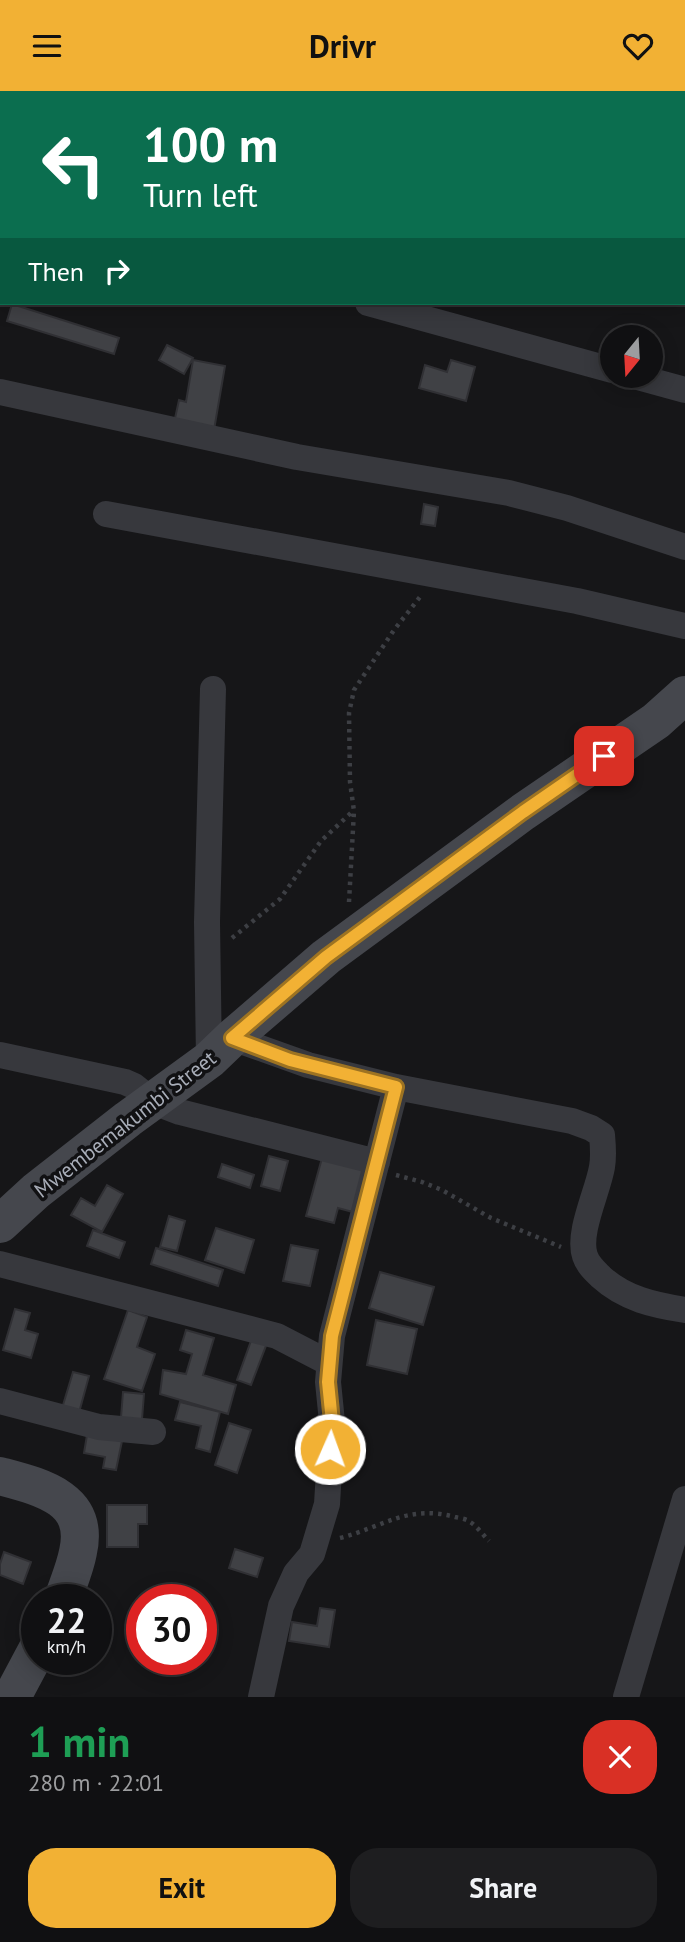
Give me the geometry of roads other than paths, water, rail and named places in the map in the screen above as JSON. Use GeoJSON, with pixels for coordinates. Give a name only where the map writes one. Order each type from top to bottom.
{"type":"FeatureCollection","features":[{"type":"Feature","properties":{"kind":"street"},"geometry":{"type":"LineString","coordinates":[[375,305],[600,367]]}},
{"type":"Feature","properties":{"kind":"street"},"geometry":{"type":"LineString","coordinates":[[663,384],[685,390]]}},
{"type":"Feature","properties":{"kind":"street"},"geometry":{"type":"LineString","coordinates":[[0,392],[297,457],[509,493],[567,508],[685,547]]}},
{"type":"Feature","properties":{"kind":"street"},"geometry":{"type":"LineString","coordinates":[[106,514],[436,577],[578,601],[685,626]]}},
{"type":"Feature","properties":{"kind":"street"},"geometry":{"type":"LineString","coordinates":[[214,689],[207,922],[220,1049],[290,1060],[396,1087],[572,1121],[591,1128],[602,1135],[602,1167],[583,1240],[584,1256],[592,1269],[616,1290],[646,1301],[685,1310]]}},
{"type":"Feature","properties":{"kind":"street","name":"Mwembemakumbi Street"},"geometry":{"type":"LineString","coordinates":[[0,1224],[36,1192],[220,1049],[326,957],[523,812],[656,721],[685,695]]}},
{"type":"Feature","properties":{"kind":"street"},"geometry":{"type":"LineString","coordinates":[[0,1055],[125,1082],[154,1102],[376,1166]]}},
{"type":"Feature","properties":{"kind":"street"},"geometry":{"type":"LineString","coordinates":[[261,1697],[281,1606],[296,1573],[312,1554],[327,1504],[332,1422],[328,1382],[332,1336],[396,1087]]}},
{"type":"Feature","properties":{"kind":"street"},"geometry":{"type":"LineString","coordinates":[[0,1264],[277,1336],[329,1363]]}},
{"type":"Feature","properties":{"kind":"street"},"geometry":{"type":"LineString","coordinates":[[0,1401],[99,1427],[153,1433]]}},
{"type":"Feature","properties":{"kind":"street"},"geometry":{"type":"LineString","coordinates":[[0,1476],[42,1487],[69,1504],[80,1525],[79,1552],[68,1584]]}},
{"type":"Feature","properties":{"kind":"street"},"geometry":{"type":"LineString","coordinates":[[626,1697],[685,1499]]}},
{"type":"Feature","properties":{"kind":"street"},"geometry":{"type":"LineString","coordinates":[[12,1697],[24,1675]]}}]}
